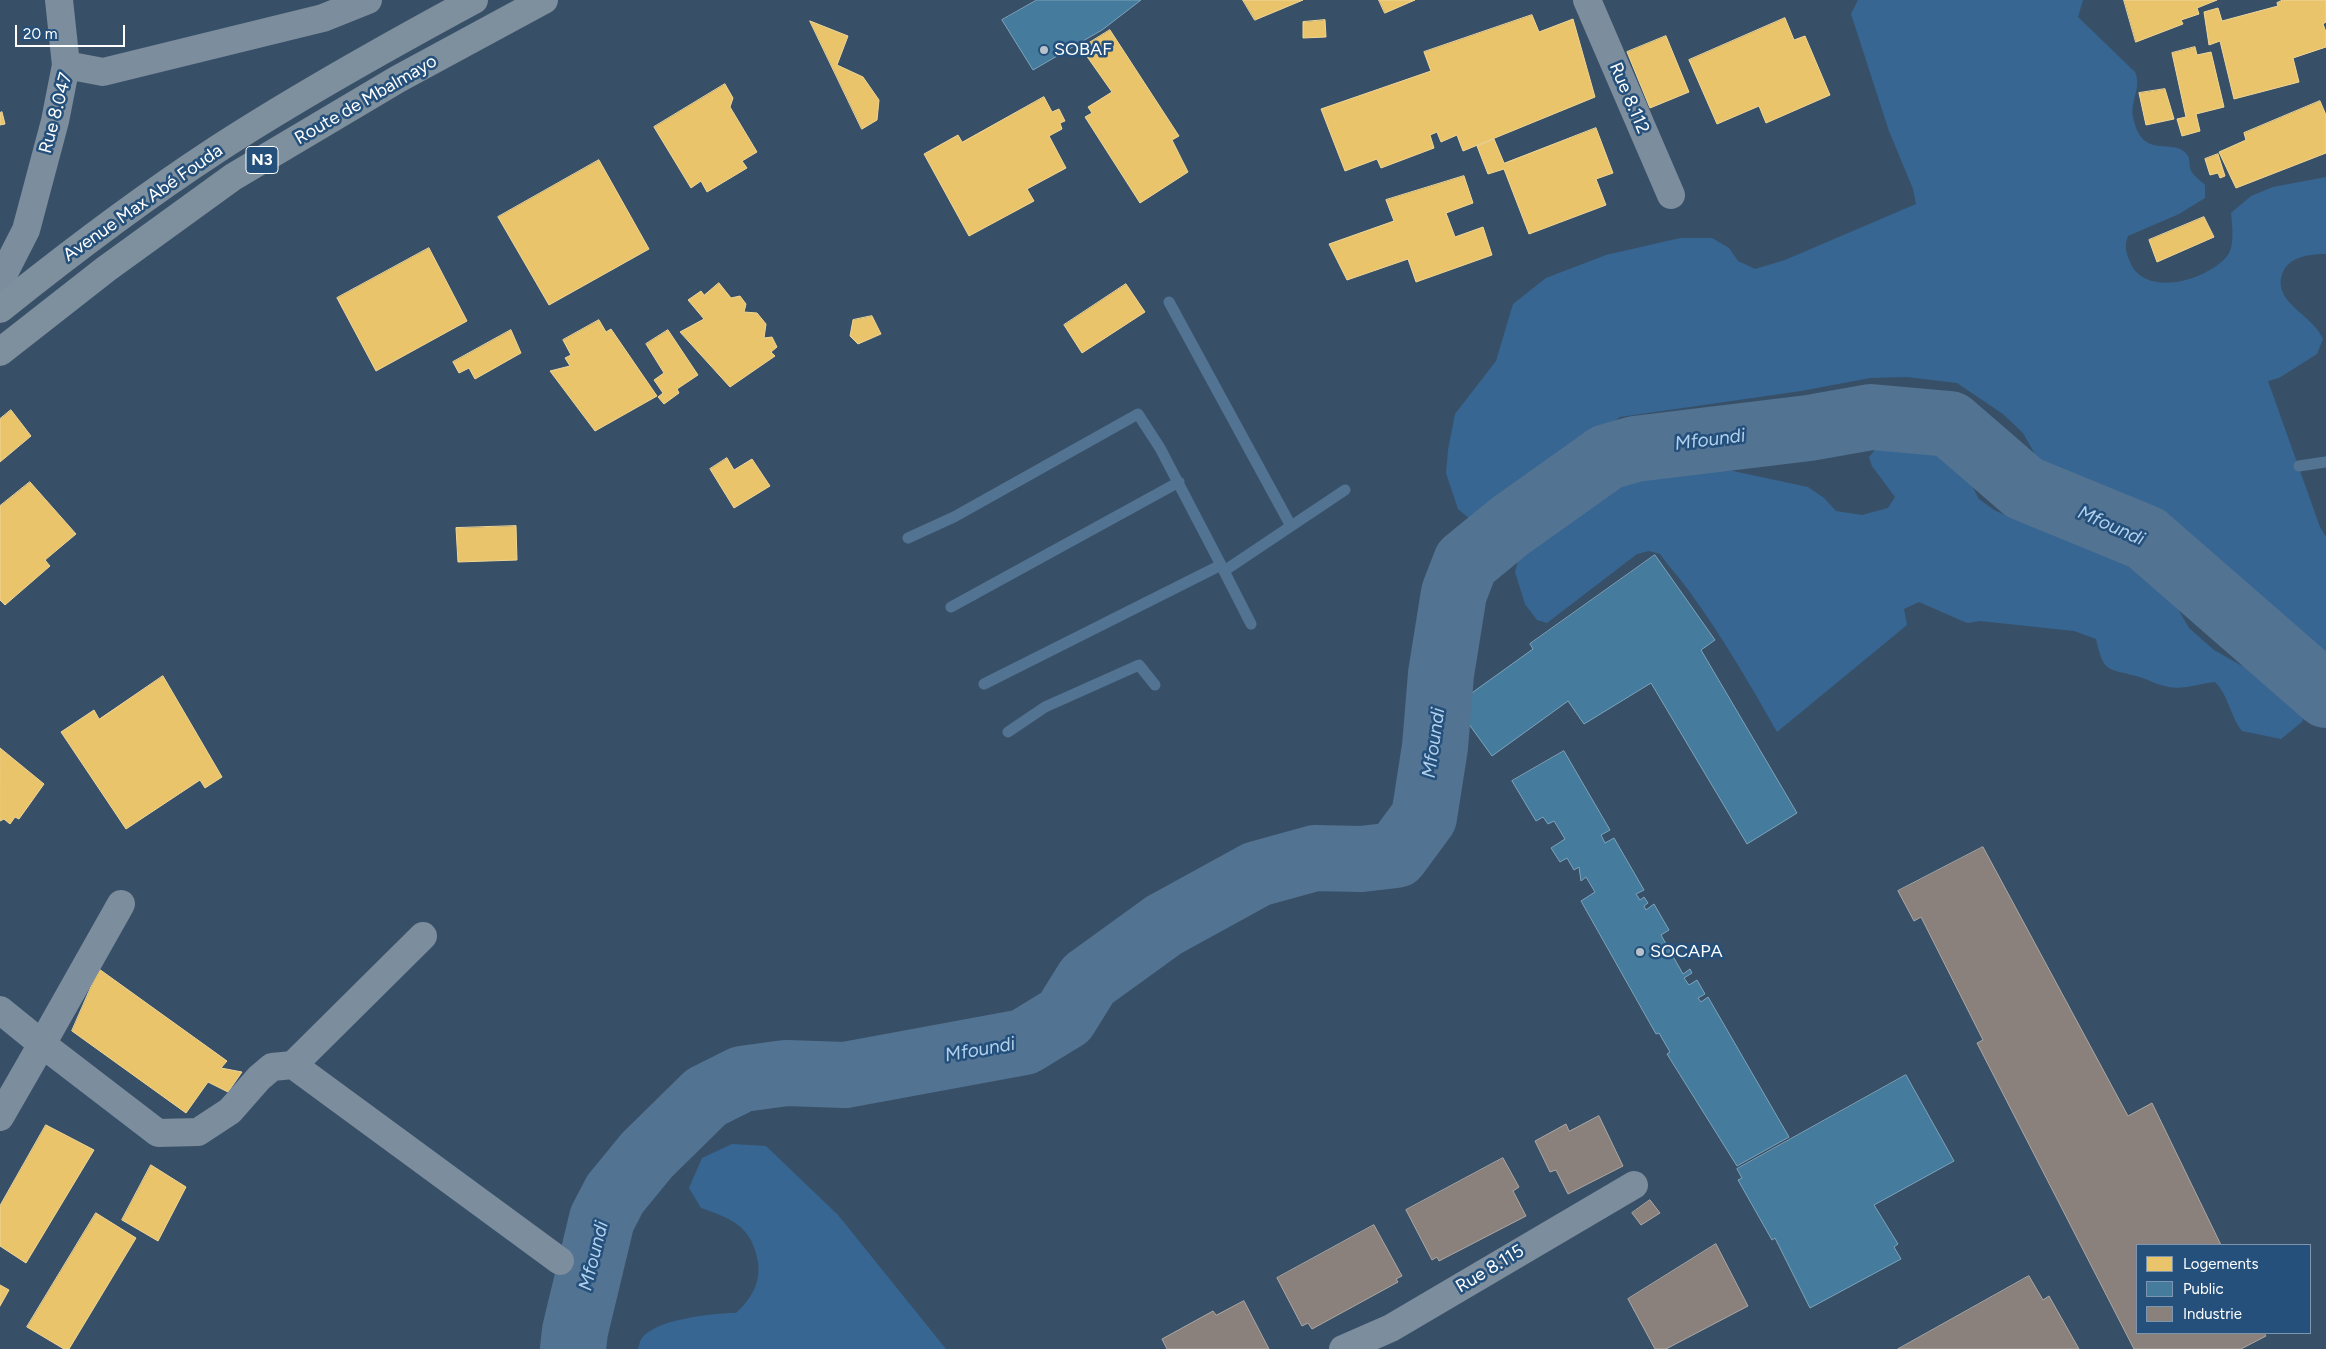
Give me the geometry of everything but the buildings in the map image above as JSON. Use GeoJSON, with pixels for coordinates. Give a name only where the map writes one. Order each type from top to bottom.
{"type":"FeatureCollection","features":[{"type":"Feature","properties":{"kind":"highway","name":"Avenue Max Abé Fouda"},"geometry":{"type":"LineString","coordinates":[[0,308],[96,233],[217,150],[384,49],[474,0]]}},
{"type":"Feature","properties":{"kind":"highway","name":"Route de Mbalmayo"},"geometry":{"type":"LineString","coordinates":[[0,352],[106,269],[233,177],[398,79],[544,0]]}},
{"type":"Feature","properties":{"kind":"street"},"geometry":{"type":"LineString","coordinates":[[58,0],[66,65]]}},
{"type":"Feature","properties":{"kind":"street","name":"Rue 8.047"},"geometry":{"type":"LineString","coordinates":[[0,281],[26,230],[55,121],[66,65],[103,72],[323,18],[368,0]]}},
{"type":"Feature","properties":{"kind":"street","name":"Rue 8.112"},"geometry":{"type":"LineString","coordinates":[[1587,0],[1671,196]]}},
{"type":"Feature","properties":{"kind":"street"},"geometry":{"type":"LineString","coordinates":[[0,1117],[121,904]]}},
{"type":"Feature","properties":{"kind":"street"},"geometry":{"type":"LineString","coordinates":[[0,1010],[158,1133],[198,1132],[230,1111],[258,1078],[272,1067],[293,1065],[423,936]]}},
{"type":"Feature","properties":{"kind":"street"},"geometry":{"type":"LineString","coordinates":[[293,1065],[560,1261]]}},
{"type":"Feature","properties":{"kind":"street","name":"Rue 8.115"},"geometry":{"type":"LineString","coordinates":[[1343,1349],[1391,1328],[1634,1184]]}},
{"type":"Feature","properties":{"kind":"shaded area"},"geometry":{"type":"Polygon","coordinates":[[[1858,0],[2083,0],[2078,17],[2135,72],[2137,89],[2133,105],[2133,117],[2137,131],[2144,140],[2151,144],[2182,150],[2189,157],[2192,173],[2205,185],[2205,198],[2179,214],[2128,236],[2126,249],[2130,262],[2138,273],[2149,280],[2163,283],[2178,282],[2207,272],[2228,255],[2232,240],[2231,213],[2251,196],[2273,187],[2326,177],[2326,254],[2308,255],[2287,265],[2281,281],[2282,290],[2287,299],[2318,330],[2323,339],[2317,354],[2279,378],[2268,381],[2320,527],[2326,537],[2326,664],[2273,637],[2231,611],[2207,586],[2197,558],[2176,534],[2144,517],[2116,506],[2103,493],[2061,481],[2044,470],[2023,433],[2003,414],[1957,383],[1907,377],[1870,378],[1801,391],[1620,417],[1487,514],[1470,519],[1458,509],[1446,473],[1455,414],[1496,361],[1513,304],[1546,278],[1606,255],[1680,238],[1712,238],[1729,248],[1738,261],[1755,269],[1785,260],[1916,204],[1913,189],[1889,131],[1851,14],[1858,0]]]}},
{"type":"Feature","properties":{"kind":"shaded area"},"geometry":{"type":"Polygon","coordinates":[[[1897,438],[1936,439],[1952,454],[1979,499],[1994,510],[2016,520],[2146,564],[2160,578],[2189,628],[2214,650],[2295,696],[2305,715],[2302,722],[2281,739],[2242,731],[2223,693],[2215,682],[2180,688],[2165,686],[2112,670],[2104,664],[2096,639],[2074,631],[1980,621],[1967,623],[1919,602],[1904,609],[1907,625],[1777,732],[1713,625],[1686,586],[1660,554],[1649,551],[1637,554],[1547,623],[1537,620],[1525,604],[1515,572],[1519,557],[1531,540],[1548,528],[1588,507],[1624,483],[1639,478],[1728,470],[1808,487],[1824,498],[1836,511],[1862,515],[1888,508],[1895,497],[1872,466],[1869,457],[1883,440],[1897,438]]]}},
{"type":"Feature","properties":{"kind":"shaded area"},"geometry":{"type":"Polygon","coordinates":[[[732,1144],[766,1146],[838,1215],[946,1349],[638,1349],[642,1338],[649,1331],[660,1326],[686,1318],[736,1313],[754,1290],[759,1270],[758,1262],[751,1240],[746,1232],[723,1216],[701,1208],[689,1188],[702,1158],[732,1144]]]}},
{"type":"Feature","properties":{"kind":"waterway"},"geometry":{"type":"LineString","coordinates":[[1169,302],[1291,526]]}},
{"type":"Feature","properties":{"kind":"waterway"},"geometry":{"type":"LineString","coordinates":[[908,538],[954,517],[1138,414],[1160,448],[1221,565],[984,684]]}},
{"type":"Feature","properties":{"kind":"waterway","name":"Mfoundi"},"geometry":{"type":"LineString","coordinates":[[573,1349],[575,1331],[602,1219],[615,1194],[647,1155],[706,1097],[742,1079],[786,1073],[845,1075],[1024,1042],[1065,1017],[1088,980],[1164,925],[1257,874],[1315,858],[1361,859],[1396,855],[1424,817],[1435,747],[1441,674],[1454,593],[1466,562],[1510,526],[1607,457],[1635,449],[1809,428],[1871,417],[1950,424],[2024,488],[2146,538],[2326,695]]}},
{"type":"Feature","properties":{"kind":"waterway"},"geometry":{"type":"LineString","coordinates":[[2299,466],[2326,462]]}},
{"type":"Feature","properties":{"kind":"waterway"},"geometry":{"type":"LineString","coordinates":[[951,607],[1179,482]]}},
{"type":"Feature","properties":{"kind":"waterway"},"geometry":{"type":"LineString","coordinates":[[1251,624],[1224,571],[1345,490]]}},
{"type":"Feature","properties":{"kind":"waterway"},"geometry":{"type":"LineString","coordinates":[[1008,732],[1045,707],[1139,665],[1155,685]]}},
{"type":"Feature","properties":{"kind":"place","name":"SOBAF"},"geometry":{"type":"Point","coordinates":[1044,50]}},
{"type":"Feature","properties":{"kind":"place","name":"SOCAPA"},"geometry":{"type":"Point","coordinates":[1640,952]}}]}
